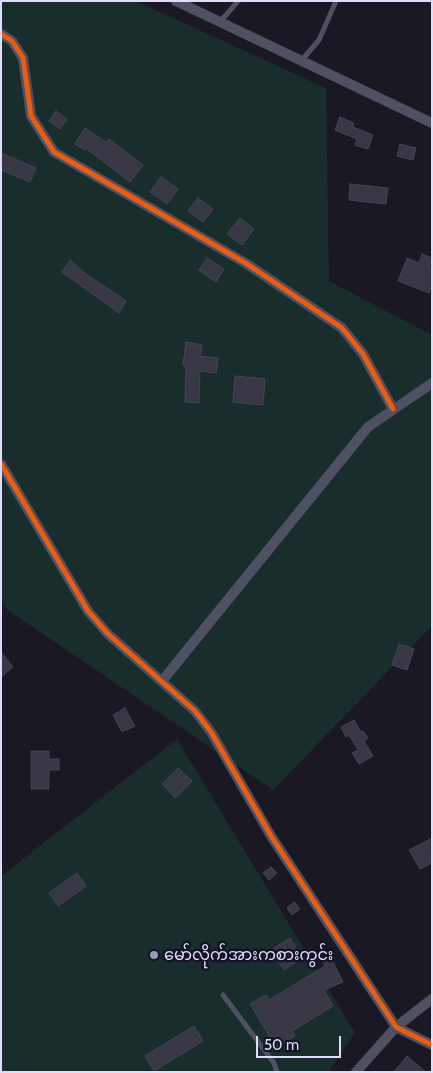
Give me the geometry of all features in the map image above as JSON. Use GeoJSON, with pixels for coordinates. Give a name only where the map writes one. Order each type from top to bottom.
{"type":"FeatureCollection","features":[{"type":"Feature","properties":{"kind":"street"},"geometry":{"type":"LineString","coordinates":[[176,1],[432,123]]}},
{"type":"Feature","properties":{"kind":"street"},"geometry":{"type":"LineString","coordinates":[[1,34],[12,41],[23,58],[31,116],[54,152],[247,264],[342,328],[364,354],[393,409]]}},
{"type":"Feature","properties":{"kind":"street"},"geometry":{"type":"LineString","coordinates":[[162,682],[368,427],[432,383]]}},
{"type":"Feature","properties":{"kind":"street"},"geometry":{"type":"LineString","coordinates":[[1,464],[88,611],[108,634],[195,711],[211,732],[271,836],[396,1027],[432,1044]]}},
{"type":"Feature","properties":{"kind":"street"},"geometry":{"type":"LineString","coordinates":[[356,1072],[396,1027],[432,999]]}},
{"type":"Feature","properties":{"kind":"lane"},"geometry":{"type":"LineString","coordinates":[[220,22],[238,1]]}},
{"type":"Feature","properties":{"kind":"lane"},"geometry":{"type":"LineString","coordinates":[[301,61],[319,40],[336,1]]}},
{"type":"Feature","properties":{"kind":"lane"},"geometry":{"type":"LineString","coordinates":[[223,995],[274,1063],[277,1072]]}},
{"type":"Feature","properties":{"kind":"green space"},"geometry":{"type":"Polygon","coordinates":[[[1,1],[136,1],[326,88],[329,281],[432,335],[432,626],[273,790],[9,611],[1,602],[1,1]]]}},
{"type":"Feature","properties":{"kind":"green space","name":"မော်လိုက်အားကစားကွင်း"},"geometry":{"type":"Polygon","coordinates":[[[177,739],[355,1033],[328,1072],[1,1072],[1,876],[177,739]]]}},
{"type":"Feature","properties":{"kind":"building"},"geometry":{"type":"Polygon","coordinates":[[[56,111],[67,119],[60,129],[49,121],[56,111]]]}},
{"type":"Feature","properties":{"kind":"building"},"geometry":{"type":"Polygon","coordinates":[[[340,117],[354,123],[353,127],[373,135],[368,149],[355,145],[357,139],[335,130],[340,117]]]}},
{"type":"Feature","properties":{"kind":"building"},"geometry":{"type":"Polygon","coordinates":[[[85,128],[106,142],[109,139],[143,165],[130,182],[86,148],[85,150],[75,144],[85,128]]]}},
{"type":"Feature","properties":{"kind":"building"},"geometry":{"type":"Polygon","coordinates":[[[400,144],[416,148],[413,160],[397,156],[400,144]]]}},
{"type":"Feature","properties":{"kind":"building"},"geometry":{"type":"Polygon","coordinates":[[[1,153],[36,168],[30,182],[1,170],[1,153]]]}},
{"type":"Feature","properties":{"kind":"building"},"geometry":{"type":"Polygon","coordinates":[[[161,177],[178,189],[167,204],[150,192],[161,177]]]}},
{"type":"Feature","properties":{"kind":"building"},"geometry":{"type":"Polygon","coordinates":[[[350,184],[388,188],[386,204],[349,200],[350,184]]]}},
{"type":"Feature","properties":{"kind":"building"},"geometry":{"type":"Polygon","coordinates":[[[198,198],[213,209],[203,222],[188,211],[198,198]]]}},
{"type":"Feature","properties":{"kind":"building"},"geometry":{"type":"Polygon","coordinates":[[[240,218],[254,229],[242,245],[227,234],[240,218]]]}},
{"type":"Feature","properties":{"kind":"building"},"geometry":{"type":"Polygon","coordinates":[[[422,254],[432,258],[429,267],[432,268],[432,286],[429,293],[398,281],[407,258],[419,263],[422,254]]]}},
{"type":"Feature","properties":{"kind":"building"},"geometry":{"type":"Polygon","coordinates":[[[207,258],[224,269],[216,282],[199,270],[207,258]]]}},
{"type":"Feature","properties":{"kind":"building"},"geometry":{"type":"Polygon","coordinates":[[[70,260],[86,274],[126,301],[119,313],[62,272],[70,260]]]}},
{"type":"Feature","properties":{"kind":"building"},"geometry":{"type":"Polygon","coordinates":[[[186,342],[202,345],[200,356],[218,358],[216,373],[200,371],[199,403],[185,402],[186,366],[183,365],[186,342]]]}},
{"type":"Feature","properties":{"kind":"building"},"geometry":{"type":"Polygon","coordinates":[[[235,376],[265,379],[263,405],[233,402],[235,376]]]}},
{"type":"Feature","properties":{"kind":"building"},"geometry":{"type":"Polygon","coordinates":[[[399,644],[414,649],[407,670],[392,665],[399,644]]]}},
{"type":"Feature","properties":{"kind":"building"},"geometry":{"type":"Polygon","coordinates":[[[1,652],[13,667],[1,677],[1,652]]]}},
{"type":"Feature","properties":{"kind":"building"},"geometry":{"type":"Polygon","coordinates":[[[125,708],[135,726],[122,732],[113,715],[125,708]]]}},
{"type":"Feature","properties":{"kind":"building"},"geometry":{"type":"Polygon","coordinates":[[[354,720],[361,732],[363,731],[368,738],[364,741],[373,756],[359,764],[352,753],[358,750],[349,735],[346,737],[341,727],[354,720]]]}},
{"type":"Feature","properties":{"kind":"building"},"geometry":{"type":"Polygon","coordinates":[[[31,751],[49,751],[49,759],[59,759],[59,770],[49,770],[49,789],[31,789],[31,751]]]}},
{"type":"Feature","properties":{"kind":"building"},"geometry":{"type":"Polygon","coordinates":[[[178,768],[192,781],[175,798],[162,784],[178,768]]]}},
{"type":"Feature","properties":{"kind":"building"},"geometry":{"type":"Polygon","coordinates":[[[432,838],[432,863],[420,869],[409,850],[432,838]]]}},
{"type":"Feature","properties":{"kind":"building"},"geometry":{"type":"Polygon","coordinates":[[[271,867],[277,873],[269,880],[263,873],[271,867]]]}},
{"type":"Feature","properties":{"kind":"building"},"geometry":{"type":"Polygon","coordinates":[[[77,873],[86,886],[58,906],[49,893],[77,873]]]}},
{"type":"Feature","properties":{"kind":"building"},"geometry":{"type":"Polygon","coordinates":[[[294,902],[300,909],[292,915],[287,908],[294,902]]]}},
{"type":"Feature","properties":{"kind":"building"},"geometry":{"type":"Polygon","coordinates":[[[290,938],[302,958],[284,970],[271,950],[290,938]]]}},
{"type":"Feature","properties":{"kind":"building"},"geometry":{"type":"Polygon","coordinates":[[[329,954],[343,982],[324,990],[333,1006],[292,1031],[295,1036],[276,1047],[250,1004],[266,995],[269,1000],[325,966],[321,958],[329,954]]]}},
{"type":"Feature","properties":{"kind":"building"},"geometry":{"type":"Polygon","coordinates":[[[194,1026],[203,1041],[154,1071],[145,1056],[194,1026]]]}},
{"type":"Feature","properties":{"kind":"building"},"geometry":{"type":"Polygon","coordinates":[[[407,1056],[426,1072],[394,1072],[407,1056]]]}},
{"type":"Feature","properties":{"kind":"cycle path"},"geometry":{"type":"LineString","coordinates":[[1,34],[12,41],[23,58],[31,116],[54,152],[247,264],[342,328],[363,354],[393,409]]}},
{"type":"Feature","properties":{"kind":"cycle path"},"geometry":{"type":"LineString","coordinates":[[1,464],[88,611],[108,634],[195,711],[211,732],[271,836],[396,1027],[432,1045]]}},
{"type":"Feature","properties":{"kind":"place","name":"မော်လိုက်အားကစားကွင်း"},"geometry":{"type":"Point","coordinates":[154,955]}}]}
